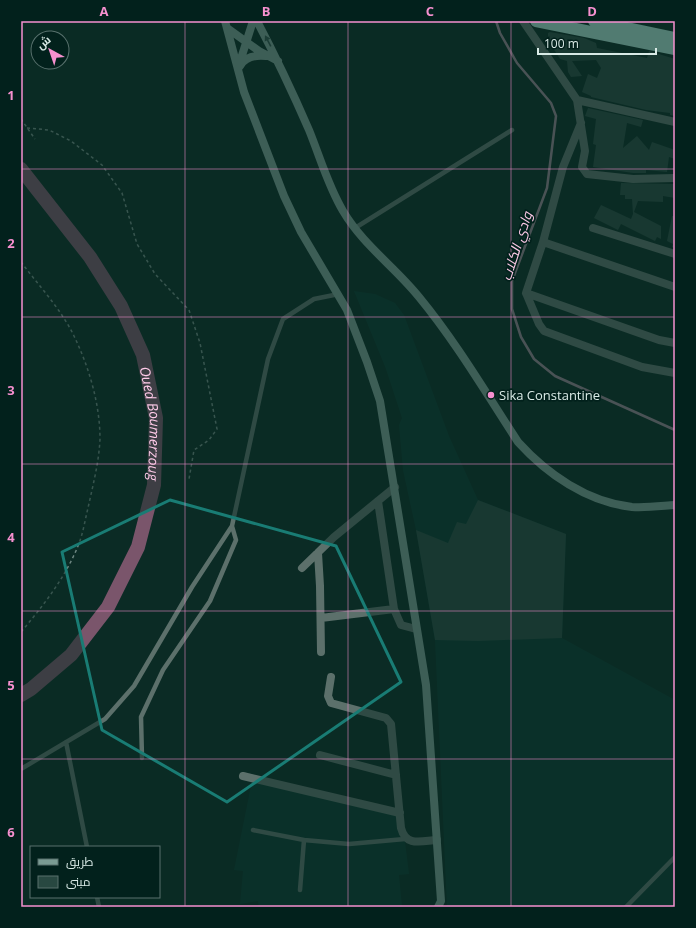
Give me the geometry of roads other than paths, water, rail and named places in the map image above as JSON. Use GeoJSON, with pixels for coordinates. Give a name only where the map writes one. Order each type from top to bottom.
{"type":"FeatureCollection","features":[{"type":"Feature","properties":{"kind":"highway"},"geometry":{"type":"LineString","coordinates":[[536,21],[675,49]]}},
{"type":"Feature","properties":{"kind":"highway"},"geometry":{"type":"LineString","coordinates":[[594,21],[675,38]]}},
{"type":"Feature","properties":{"kind":"street"},"geometry":{"type":"LineString","coordinates":[[238,69],[253,21]]}},
{"type":"Feature","properties":{"kind":"street"},"geometry":{"type":"LineString","coordinates":[[257,21],[278,61],[309,130],[333,192],[355,228],[433,314],[518,442],[544,468],[571,486],[616,504],[649,507],[675,505]]}},
{"type":"Feature","properties":{"kind":"street"},"geometry":{"type":"LineString","coordinates":[[523,21],[577,100],[585,151],[582,167],[587,174],[633,180],[675,178]]}},
{"type":"Feature","properties":{"kind":"street"},"geometry":{"type":"LineString","coordinates":[[226,25],[247,43],[278,61]]}},
{"type":"Feature","properties":{"kind":"street"},"geometry":{"type":"LineString","coordinates":[[226,25],[244,92],[284,196],[301,232],[339,294],[367,362],[380,401],[395,486],[416,629],[426,685],[440,905]]}},
{"type":"Feature","properties":{"kind":"street"},"geometry":{"type":"LineString","coordinates":[[238,69],[242,63],[249,58],[256,55],[268,56]]}},
{"type":"Feature","properties":{"kind":"street"},"geometry":{"type":"LineString","coordinates":[[577,100],[675,122]]}},
{"type":"Feature","properties":{"kind":"street"},"geometry":{"type":"LineString","coordinates":[[581,123],[563,167],[543,242],[526,293],[539,324],[544,331],[642,367],[675,373]]}},
{"type":"Feature","properties":{"kind":"street"},"geometry":{"type":"LineString","coordinates":[[593,228],[675,254]]}},
{"type":"Feature","properties":{"kind":"street"},"geometry":{"type":"LineString","coordinates":[[543,242],[675,287]]}},
{"type":"Feature","properties":{"kind":"street"},"geometry":{"type":"LineString","coordinates":[[526,293],[659,340],[675,343]]}},
{"type":"Feature","properties":{"kind":"street"},"geometry":{"type":"LineString","coordinates":[[302,568],[395,486]]}},
{"type":"Feature","properties":{"kind":"street"},"geometry":{"type":"LineString","coordinates":[[378,501],[394,608],[401,625],[416,629]]}},
{"type":"Feature","properties":{"kind":"street"},"geometry":{"type":"LineString","coordinates":[[318,553],[322,618],[321,652]]}},
{"type":"Feature","properties":{"kind":"street"},"geometry":{"type":"LineString","coordinates":[[322,618],[394,608]]}},
{"type":"Feature","properties":{"kind":"street"},"geometry":{"type":"LineString","coordinates":[[331,677],[328,696],[331,703],[386,718],[391,724],[401,828],[405,839],[416,841],[437,840]]}},
{"type":"Feature","properties":{"kind":"street"},"geometry":{"type":"LineString","coordinates":[[320,755],[396,775]]}},
{"type":"Feature","properties":{"kind":"street"},"geometry":{"type":"LineString","coordinates":[[243,776],[400,813]]}},
{"type":"Feature","properties":{"kind":"lane"},"geometry":{"type":"LineString","coordinates":[[355,228],[512,130]]}},
{"type":"Feature","properties":{"kind":"lane"},"geometry":{"type":"LineString","coordinates":[[21,769],[106,719],[134,686],[192,586],[232,526],[268,359],[283,319],[314,299],[339,294]]}},
{"type":"Feature","properties":{"kind":"lane"},"geometry":{"type":"LineString","coordinates":[[142,758],[141,717],[163,670],[210,601],[236,540],[232,526]]}},
{"type":"Feature","properties":{"kind":"lane"},"geometry":{"type":"LineString","coordinates":[[66,742],[87,846]]}},
{"type":"Feature","properties":{"kind":"lane"},"geometry":{"type":"LineString","coordinates":[[253,830],[304,840],[349,844],[405,839]]}},
{"type":"Feature","properties":{"kind":"lane"},"geometry":{"type":"LineString","coordinates":[[300,890],[304,840]]}},
{"type":"Feature","properties":{"kind":"lane"},"geometry":{"type":"LineString","coordinates":[[626,907],[675,857]]}},
{"type":"Feature","properties":{"kind":"waterway","name":"وادي الكلاب"},"geometry":{"type":"LineString","coordinates":[[496,21],[500,33],[517,63],[551,103],[556,116],[547,188],[512,281],[512,309],[521,337],[534,359],[555,376],[675,430]]}},
{"type":"Feature","properties":{"kind":"waterway","name":"Oued Boumerzoug"},"geometry":{"type":"LineString","coordinates":[[21,169],[90,257],[121,306],[143,355],[156,418],[154,485],[138,547],[108,607],[71,655],[31,689],[21,695]]}},
{"type":"Feature","properties":{"kind":"place","name":"Sika Constantine"},"geometry":{"type":"Point","coordinates":[491,395]}}]}
